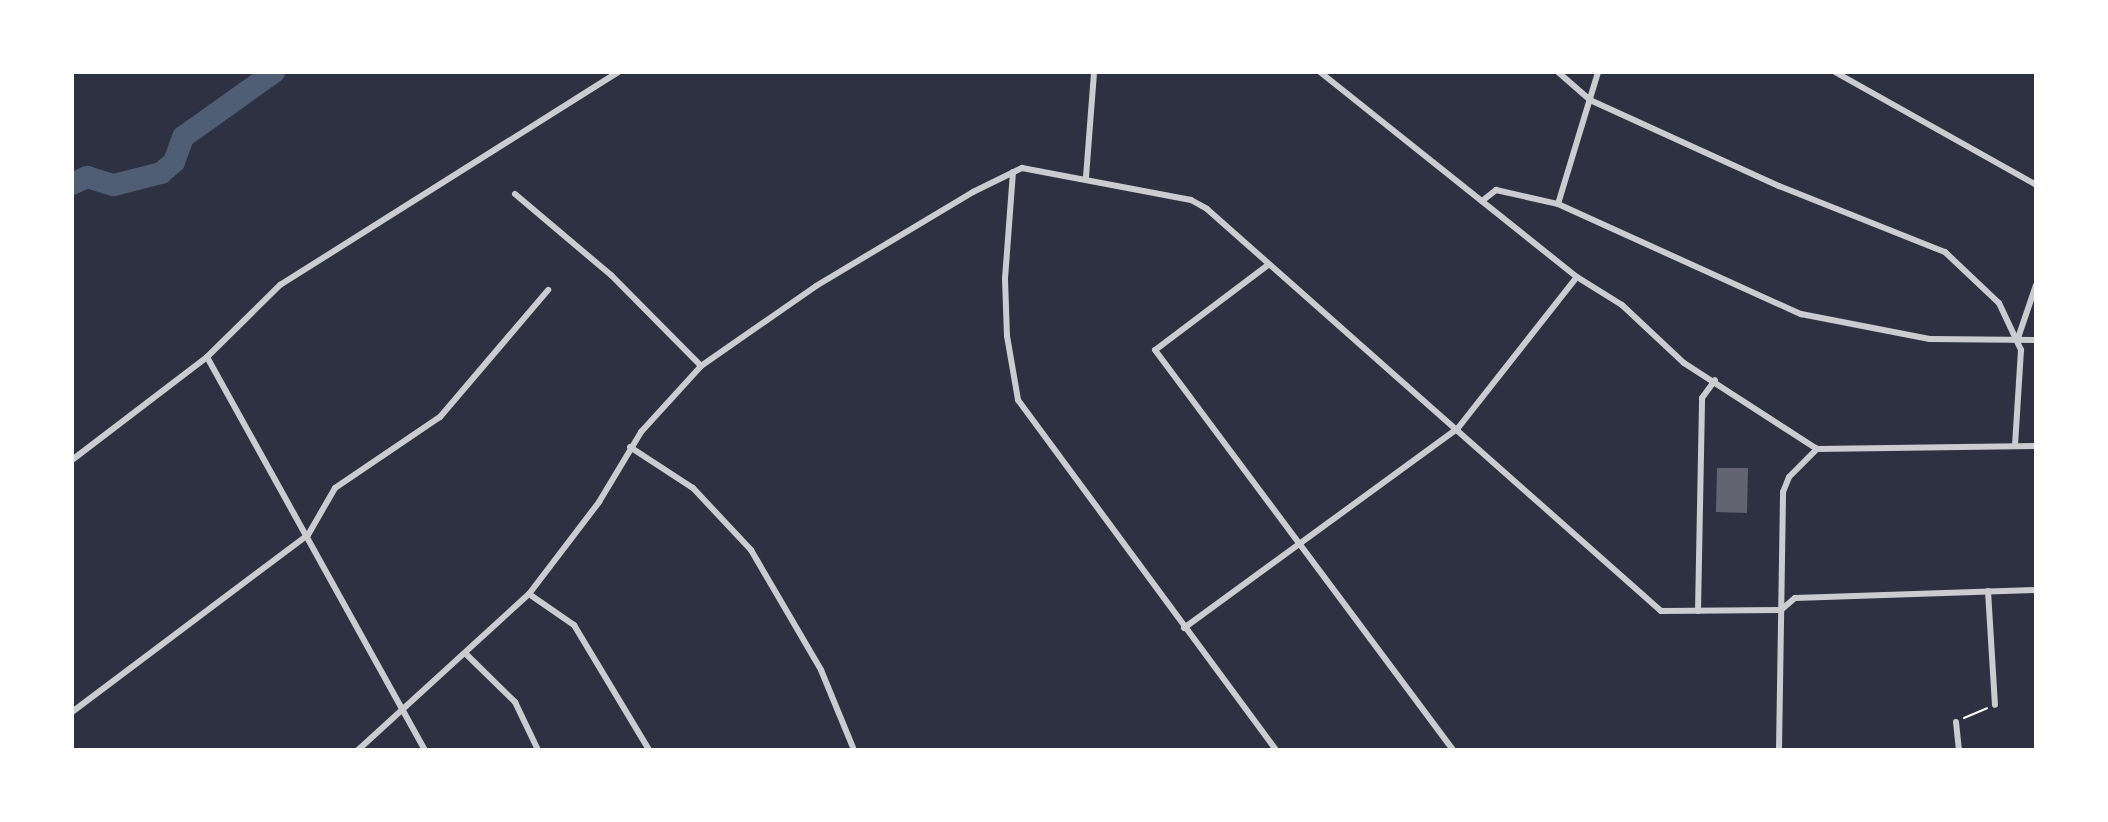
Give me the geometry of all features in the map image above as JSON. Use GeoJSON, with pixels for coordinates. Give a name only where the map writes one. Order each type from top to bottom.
{"type":"FeatureCollection","features":[{"type":"Feature","properties":{"kind":"street"},"geometry":{"type":"LineString","coordinates":[[72,460],[207,357],[280,285],[618,72]]}},
{"type":"Feature","properties":{"kind":"street"},"geometry":{"type":"LineString","coordinates":[[1086,177],[1094,72]]}},
{"type":"Feature","properties":{"kind":"street"},"geometry":{"type":"LineString","coordinates":[[1320,72],[1577,277],[1622,305],[1684,363],[1715,380],[1817,449],[2036,446]]}},
{"type":"Feature","properties":{"kind":"street"},"geometry":{"type":"LineString","coordinates":[[1558,72],[1590,100],[1779,186],[1945,252],[1999,303],[2021,350],[2015,446]]}},
{"type":"Feature","properties":{"kind":"street"},"geometry":{"type":"LineString","coordinates":[[1558,204],[1598,72]]}},
{"type":"Feature","properties":{"kind":"street"},"geometry":{"type":"LineString","coordinates":[[1835,72],[2036,185]]}},
{"type":"Feature","properties":{"kind":"street"},"geometry":{"type":"LineString","coordinates":[[358,750],[529,594],[562,554],[630,447],[701,366],[816,286],[1013,172],[1043,168],[1191,200],[1207,209],[1458,428],[1661,611],[1781,610],[1795,598],[2036,590]]}},
{"type":"Feature","properties":{"kind":"street"},"geometry":{"type":"LineString","coordinates":[[1013,172],[1005,279],[1007,336],[1018,400],[1276,750]]}},
{"type":"Feature","properties":{"kind":"street"},"geometry":{"type":"LineString","coordinates":[[1482,201],[1496,190],[1558,204],[1801,314],[1930,339],[2036,340]]}},
{"type":"Feature","properties":{"kind":"street"},"geometry":{"type":"LineString","coordinates":[[515,194],[611,275],[701,366]]}},
{"type":"Feature","properties":{"kind":"street"},"geometry":{"type":"LineString","coordinates":[[1268,265],[1155,350],[1453,750]]}},
{"type":"Feature","properties":{"kind":"street"},"geometry":{"type":"LineString","coordinates":[[1184,628],[1458,428],[1577,277]]}},
{"type":"Feature","properties":{"kind":"street"},"geometry":{"type":"LineString","coordinates":[[2017,340],[2036,285]]}},
{"type":"Feature","properties":{"kind":"street"},"geometry":{"type":"LineString","coordinates":[[72,712],[308,535],[335,488],[440,417],[548,290]]}},
{"type":"Feature","properties":{"kind":"street"},"geometry":{"type":"LineString","coordinates":[[207,357],[308,535],[343,608],[425,750]]}},
{"type":"Feature","properties":{"kind":"street"},"geometry":{"type":"LineString","coordinates":[[1698,611],[1702,398],[1715,380]]}},
{"type":"Feature","properties":{"kind":"street"},"geometry":{"type":"LineString","coordinates":[[630,447],[693,488],[751,550],[821,670],[854,750]]}},
{"type":"Feature","properties":{"kind":"street"},"geometry":{"type":"LineString","coordinates":[[1779,750],[1783,492],[1789,477],[1817,449]]}},
{"type":"Feature","properties":{"kind":"street"},"geometry":{"type":"LineString","coordinates":[[1988,591],[1995,705]]}},
{"type":"Feature","properties":{"kind":"street"},"geometry":{"type":"LineString","coordinates":[[529,594],[574,625],[649,750]]}},
{"type":"Feature","properties":{"kind":"street"},"geometry":{"type":"LineString","coordinates":[[466,654],[515,702],[538,750]]}},
{"type":"Feature","properties":{"kind":"street"},"geometry":{"type":"LineString","coordinates":[[1956,722],[1959,750]]}},
{"type":"Feature","properties":{"kind":"path"},"geometry":{"type":"LineString","coordinates":[[1956,722],[1995,705]]}},
{"type":"Feature","properties":{"kind":"building"},"geometry":{"type":"Polygon","coordinates":[[[1717,468],[1748,468],[1747,513],[1716,512],[1717,468]]]}},
{"type":"Feature","properties":{"kind":"waterway"},"geometry":{"type":"LineString","coordinates":[[72,184],[87,177],[114,185],[161,173],[174,162],[183,137],[274,72]]}}]}
